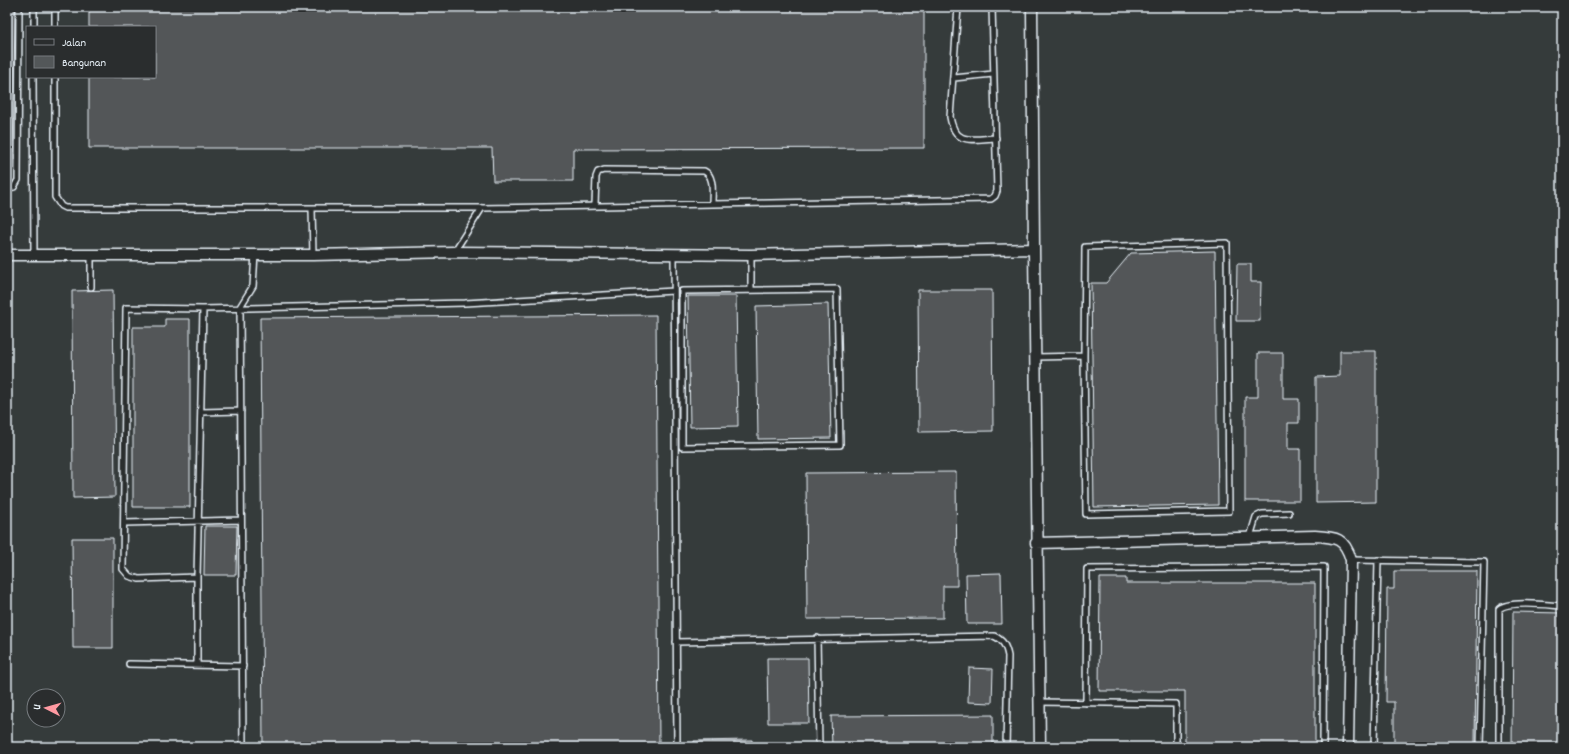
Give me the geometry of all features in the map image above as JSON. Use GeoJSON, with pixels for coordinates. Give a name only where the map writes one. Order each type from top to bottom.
{"type":"FeatureCollection","features":[{"type":"Feature","properties":{"kind":"street"},"geometry":{"type":"LineString","coordinates":[[1032,7],[1036,357],[1036,543],[1040,747]]}},
{"type":"Feature","properties":{"kind":"street"},"geometry":{"type":"LineString","coordinates":[[7,255],[312,255],[454,252],[750,255],[1034,249]]}},
{"type":"Feature","properties":{"kind":"street"},"geometry":{"type":"LineString","coordinates":[[1036,543],[1250,537],[1333,537],[1342,542],[1348,548],[1351,560],[1348,747]]}},
{"type":"Feature","properties":{"kind":"lane"},"geometry":{"type":"LineString","coordinates":[[7,190],[14,187],[18,180],[19,7]]}},
{"type":"Feature","properties":{"kind":"lane"},"geometry":{"type":"LineString","coordinates":[[34,7],[34,26]]}},
{"type":"Feature","properties":{"kind":"lane"},"geometry":{"type":"LineString","coordinates":[[55,7],[55,26]]}},
{"type":"Feature","properties":{"kind":"lane"},"geometry":{"type":"LineString","coordinates":[[958,7],[950,117],[952,129],[958,136],[967,139],[996,138]]}},
{"type":"Feature","properties":{"kind":"lane"},"geometry":{"type":"LineString","coordinates":[[55,78],[55,196],[61,206],[66,208],[482,208],[991,199],[995,196],[997,191],[992,7]]}},
{"type":"Feature","properties":{"kind":"lane"},"geometry":{"type":"LineString","coordinates":[[954,78],[993,74]]}},
{"type":"Feature","properties":{"kind":"lane"},"geometry":{"type":"LineString","coordinates":[[33,78],[34,255]]}},
{"type":"Feature","properties":{"kind":"lane"},"geometry":{"type":"LineString","coordinates":[[594,205],[596,177],[598,172],[604,170],[704,171],[709,173],[711,177],[712,203]]}},
{"type":"Feature","properties":{"kind":"lane"},"geometry":{"type":"LineString","coordinates":[[454,252],[482,208]]}},
{"type":"Feature","properties":{"kind":"lane"},"geometry":{"type":"LineString","coordinates":[[312,209],[312,255]]}},
{"type":"Feature","properties":{"kind":"lane"},"geometry":{"type":"LineString","coordinates":[[1226,244],[1229,511],[1086,514],[1084,356],[1085,247],[1226,244]]}},
{"type":"Feature","properties":{"kind":"lane"},"geometry":{"type":"LineString","coordinates":[[243,747],[240,306],[253,286],[255,254]]}},
{"type":"Feature","properties":{"kind":"lane"},"geometry":{"type":"LineString","coordinates":[[674,254],[677,747]]}},
{"type":"Feature","properties":{"kind":"lane"},"geometry":{"type":"LineString","coordinates":[[750,255],[751,290]]}},
{"type":"Feature","properties":{"kind":"lane"},"geometry":{"type":"LineString","coordinates":[[91,256],[91,287]]}},
{"type":"Feature","properties":{"kind":"lane"},"geometry":{"type":"LineString","coordinates":[[837,289],[840,445],[682,447],[682,291],[751,290],[837,289]]}},
{"type":"Feature","properties":{"kind":"lane"},"geometry":{"type":"LineString","coordinates":[[197,577],[139,579],[129,576],[123,569],[125,523],[126,308],[203,309],[240,306],[465,303],[674,291]]}},
{"type":"Feature","properties":{"kind":"lane"},"geometry":{"type":"LineString","coordinates":[[197,665],[197,577],[200,521],[203,309]]}},
{"type":"Feature","properties":{"kind":"lane"},"geometry":{"type":"LineString","coordinates":[[1036,357],[1084,356]]}},
{"type":"Feature","properties":{"kind":"lane"},"geometry":{"type":"LineString","coordinates":[[201,412],[241,411]]}},
{"type":"Feature","properties":{"kind":"lane"},"geometry":{"type":"LineString","coordinates":[[1250,537],[1256,517],[1262,514],[1289,513]]}},
{"type":"Feature","properties":{"kind":"lane"},"geometry":{"type":"LineString","coordinates":[[125,523],[241,520]]}},
{"type":"Feature","properties":{"kind":"lane"},"geometry":{"type":"LineString","coordinates":[[1351,560],[1484,562],[1480,747]]}},
{"type":"Feature","properties":{"kind":"lane"},"geometry":{"type":"LineString","coordinates":[[1374,747],[1378,560]]}},
{"type":"Feature","properties":{"kind":"lane"},"geometry":{"type":"LineString","coordinates":[[1086,703],[1087,570],[1324,567],[1323,747]]}},
{"type":"Feature","properties":{"kind":"lane"},"geometry":{"type":"LineString","coordinates":[[1499,747],[1500,609],[1505,605],[1516,604],[1562,606]]}},
{"type":"Feature","properties":{"kind":"lane"},"geometry":{"type":"LineString","coordinates":[[676,642],[987,635],[1000,638],[1006,648],[1008,656],[1006,747]]}},
{"type":"Feature","properties":{"kind":"lane"},"geometry":{"type":"LineString","coordinates":[[818,638],[820,747]]}},
{"type":"Feature","properties":{"kind":"lane"},"geometry":{"type":"LineString","coordinates":[[129,664],[243,666]]}},
{"type":"Feature","properties":{"kind":"lane"},"geometry":{"type":"LineString","coordinates":[[1039,702],[1176,704],[1176,747]]}},
{"type":"Feature","properties":{"kind":"shaded area"},"geometry":{"type":"Polygon","coordinates":[[[7,7],[1562,7],[1562,747],[7,747],[7,7]]]}},
{"type":"Feature","properties":{"kind":"building"},"geometry":{"type":"Polygon","coordinates":[[[7,7],[15,7],[13,169],[7,169],[7,7]]]}},
{"type":"Feature","properties":{"kind":"building"},"geometry":{"type":"Polygon","coordinates":[[[89,7],[924,7],[924,148],[573,149],[573,181],[493,181],[492,148],[89,148],[89,78],[156,78],[156,26],[89,26],[89,7]]]}},
{"type":"Feature","properties":{"kind":"building"},"geometry":{"type":"Polygon","coordinates":[[[1215,251],[1218,505],[1094,507],[1091,283],[1106,283],[1131,253],[1215,251]]]}},
{"type":"Feature","properties":{"kind":"building"},"geometry":{"type":"Polygon","coordinates":[[[1237,264],[1251,264],[1251,282],[1261,282],[1260,321],[1236,321],[1237,264]]]}},
{"type":"Feature","properties":{"kind":"building"},"geometry":{"type":"Polygon","coordinates":[[[113,290],[115,497],[73,498],[72,291],[113,290]]]}},
{"type":"Feature","properties":{"kind":"building"},"geometry":{"type":"Polygon","coordinates":[[[918,290],[992,290],[993,431],[919,432],[918,290]]]}},
{"type":"Feature","properties":{"kind":"building"},"geometry":{"type":"Polygon","coordinates":[[[688,296],[736,296],[738,426],[690,427],[688,296]]]}},
{"type":"Feature","properties":{"kind":"building"},"geometry":{"type":"Polygon","coordinates":[[[828,304],[831,438],[758,439],[756,306],[828,304]]]}},
{"type":"Feature","properties":{"kind":"building"},"geometry":{"type":"Polygon","coordinates":[[[656,315],[659,747],[263,747],[260,318],[656,315]]]}},
{"type":"Feature","properties":{"kind":"building"},"geometry":{"type":"Polygon","coordinates":[[[165,319],[190,319],[190,507],[133,507],[133,327],[165,327],[165,319]]]}},
{"type":"Feature","properties":{"kind":"building"},"geometry":{"type":"Polygon","coordinates":[[[1340,351],[1376,351],[1376,502],[1316,503],[1316,377],[1340,376],[1340,351]]]}},
{"type":"Feature","properties":{"kind":"building"},"geometry":{"type":"Polygon","coordinates":[[[1258,353],[1283,353],[1283,399],[1299,399],[1299,423],[1288,423],[1288,449],[1300,449],[1300,501],[1245,501],[1245,397],[1258,397],[1258,353]]]}},
{"type":"Feature","properties":{"kind":"building"},"geometry":{"type":"Polygon","coordinates":[[[956,472],[957,586],[943,586],[943,618],[807,619],[806,473],[956,472]]]}},
{"type":"Feature","properties":{"kind":"building"},"geometry":{"type":"Polygon","coordinates":[[[205,526],[237,526],[236,575],[204,575],[205,526]]]}},
{"type":"Feature","properties":{"kind":"building"},"geometry":{"type":"Polygon","coordinates":[[[72,538],[113,538],[113,648],[73,648],[72,538]]]}},
{"type":"Feature","properties":{"kind":"building"},"geometry":{"type":"Polygon","coordinates":[[[1394,571],[1477,571],[1475,747],[1394,747],[1394,702],[1386,702],[1387,589],[1394,589],[1394,571]]]}},
{"type":"Feature","properties":{"kind":"building"},"geometry":{"type":"Polygon","coordinates":[[[1001,573],[1002,624],[967,624],[966,574],[1001,573]]]}},
{"type":"Feature","properties":{"kind":"building"},"geometry":{"type":"Polygon","coordinates":[[[1100,578],[1126,578],[1126,583],[1315,583],[1315,747],[1185,747],[1185,691],[1099,691],[1100,578]]]}},
{"type":"Feature","properties":{"kind":"building"},"geometry":{"type":"Polygon","coordinates":[[[1513,612],[1562,613],[1562,747],[1512,747],[1513,612]]]}},
{"type":"Feature","properties":{"kind":"building"},"geometry":{"type":"Polygon","coordinates":[[[767,658],[808,658],[809,723],[768,723],[767,658]]]}},
{"type":"Feature","properties":{"kind":"building"},"geometry":{"type":"Polygon","coordinates":[[[969,668],[993,669],[992,703],[968,702],[969,668]]]}},
{"type":"Feature","properties":{"kind":"building"},"geometry":{"type":"Polygon","coordinates":[[[993,715],[993,747],[832,747],[831,716],[993,715]]]}},
{"type":"Feature","properties":{"kind":"building"},"geometry":{"type":"Polygon","coordinates":[[[752,740],[752,747],[694,747],[694,741],[752,740]]]}}]}
